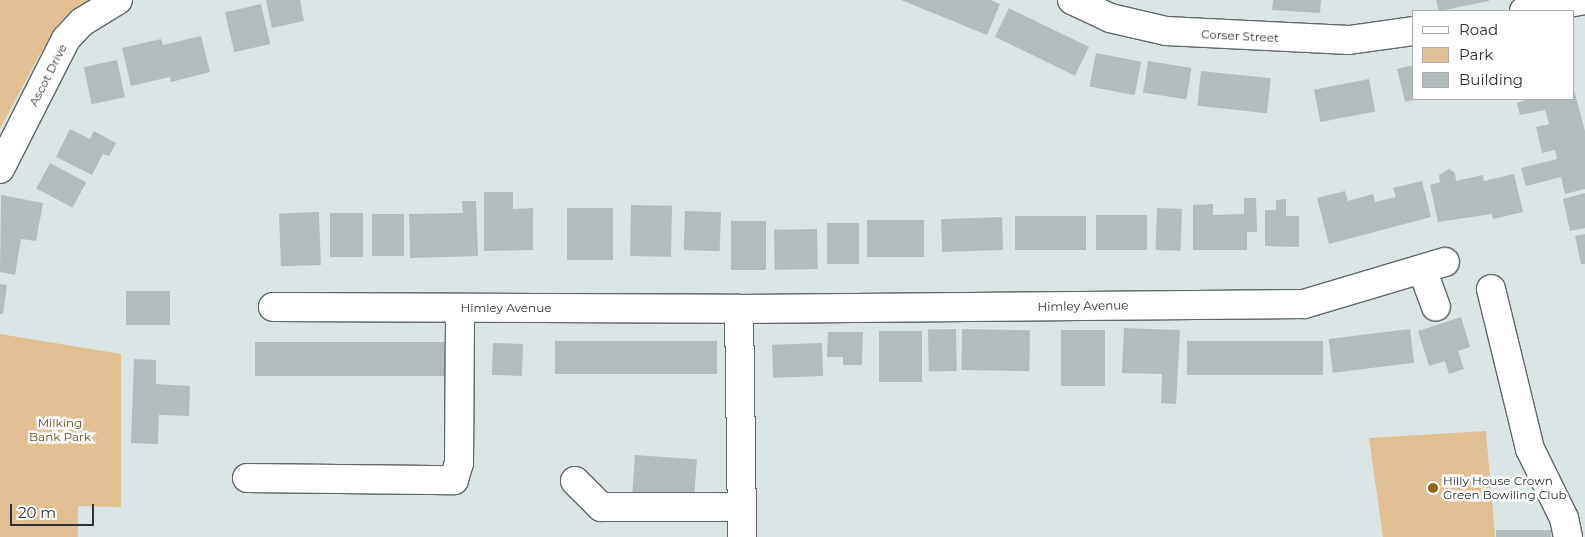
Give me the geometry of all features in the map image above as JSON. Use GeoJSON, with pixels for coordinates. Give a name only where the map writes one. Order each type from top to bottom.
{"type":"FeatureCollection","features":[{"type":"Feature","properties":{"kind":"street","name":"Ascot Drive"},"geometry":{"type":"LineString","coordinates":[[0,169],[66,39],[82,22],[118,0]]}},
{"type":"Feature","properties":{"kind":"street","name":"Corser Street"},"geometry":{"type":"LineString","coordinates":[[1072,0],[1110,18],[1166,31],[1349,40],[1412,31]]}},
{"type":"Feature","properties":{"kind":"street"},"geometry":{"type":"LineString","coordinates":[[1529,10],[1583,0],[1585,11]]}},
{"type":"Feature","properties":{"kind":"street","name":"Himley Avenue"},"geometry":{"type":"LineString","coordinates":[[273,307],[739,309],[1304,304],[1433,265],[1436,307]]}},
{"type":"Feature","properties":{"kind":"street"},"geometry":{"type":"LineString","coordinates":[[1491,289],[1530,449],[1564,518],[1568,537]]}},
{"type":"Feature","properties":{"kind":"street"},"geometry":{"type":"LineString","coordinates":[[247,478],[454,480],[460,463],[460,308]]}},
{"type":"Feature","properties":{"kind":"street"},"geometry":{"type":"LineString","coordinates":[[739,309],[742,523]]}},
{"type":"Feature","properties":{"kind":"street"},"geometry":{"type":"LineString","coordinates":[[575,480],[601,506],[742,523]]}},
{"type":"Feature","properties":{"kind":"street"},"geometry":{"type":"LineString","coordinates":[[612,524],[742,523]]}},
{"type":"Feature","properties":{"kind":"green space"},"geometry":{"type":"Polygon","coordinates":[[[0,0],[90,0],[61,21],[40,54],[0,129],[0,0]]]}},
{"type":"Feature","properties":{"kind":"green space","name":"Milking Bank Park"},"geometry":{"type":"Polygon","coordinates":[[[0,334],[121,354],[121,507],[78,506],[78,537],[0,537],[0,334]]]}},
{"type":"Feature","properties":{"kind":"green space","name":"Hilly House Crown Green Bowiling Club"},"geometry":{"type":"Polygon","coordinates":[[[1486,431],[1495,537],[1383,537],[1369,438],[1486,431]]]}},
{"type":"Feature","properties":{"kind":"building"},"geometry":{"type":"Polygon","coordinates":[[[266,0],[300,0],[304,21],[272,28],[266,0]]]}},
{"type":"Feature","properties":{"kind":"building"},"geometry":{"type":"Polygon","coordinates":[[[901,0],[991,0],[1000,4],[987,35],[901,0]]]}},
{"type":"Feature","properties":{"kind":"building"},"geometry":{"type":"Polygon","coordinates":[[[1273,0],[1321,0],[1320,13],[1272,10],[1273,0]]]}},
{"type":"Feature","properties":{"kind":"building"},"geometry":{"type":"Polygon","coordinates":[[[1436,0],[1489,0],[1444,10],[1439,10],[1436,0]]]}},
{"type":"Feature","properties":{"kind":"building"},"geometry":{"type":"Polygon","coordinates":[[[261,4],[270,44],[234,52],[225,12],[261,4]]]}},
{"type":"Feature","properties":{"kind":"building"},"geometry":{"type":"Polygon","coordinates":[[[1009,8],[1089,47],[1075,76],[995,37],[1009,8]]]}},
{"type":"Feature","properties":{"kind":"building"},"geometry":{"type":"Polygon","coordinates":[[[201,36],[210,72],[171,82],[170,77],[131,86],[122,48],[161,39],[163,45],[201,36]]]}},
{"type":"Feature","properties":{"kind":"building"},"geometry":{"type":"Polygon","coordinates":[[[1096,53],[1141,62],[1135,95],[1090,86],[1096,53]]]}},
{"type":"Feature","properties":{"kind":"building"},"geometry":{"type":"Polygon","coordinates":[[[117,60],[125,97],[92,104],[84,67],[117,60]]]}},
{"type":"Feature","properties":{"kind":"building"},"geometry":{"type":"Polygon","coordinates":[[[1148,61],[1191,68],[1186,99],[1143,93],[1148,61]]]}},
{"type":"Feature","properties":{"kind":"building"},"geometry":{"type":"Polygon","coordinates":[[[1412,65],[1412,100],[1414,100],[1405,102],[1397,69],[1412,65]]]}},
{"type":"Feature","properties":{"kind":"building"},"geometry":{"type":"Polygon","coordinates":[[[1201,71],[1271,78],[1267,113],[1197,106],[1201,71]]]}},
{"type":"Feature","properties":{"kind":"building"},"geometry":{"type":"Polygon","coordinates":[[[1369,79],[1375,111],[1320,122],[1314,90],[1369,79]]]}},
{"type":"Feature","properties":{"kind":"building"},"geometry":{"type":"Polygon","coordinates":[[[1575,94],[1585,131],[1585,189],[1565,194],[1561,177],[1526,186],[1521,168],[1557,159],[1555,150],[1542,153],[1536,127],[1549,124],[1545,110],[1520,115],[1517,103],[1525,100],[1575,100],[1575,94]]]}},
{"type":"Feature","properties":{"kind":"building"},"geometry":{"type":"Polygon","coordinates":[[[70,129],[90,139],[94,131],[116,143],[109,156],[103,154],[92,175],[56,157],[70,129]]]}},
{"type":"Feature","properties":{"kind":"building"},"geometry":{"type":"Polygon","coordinates":[[[50,163],[86,182],[73,208],[36,189],[50,163]]]}},
{"type":"Feature","properties":{"kind":"building"},"geometry":{"type":"Polygon","coordinates":[[[1449,169],[1455,173],[1456,181],[1483,175],[1484,181],[1514,174],[1523,212],[1493,219],[1492,214],[1438,222],[1430,185],[1440,182],[1439,175],[1449,169]]]}},
{"type":"Feature","properties":{"kind":"building"},"geometry":{"type":"Polygon","coordinates":[[[1422,181],[1431,217],[1329,244],[1317,198],[1345,191],[1348,201],[1373,194],[1375,202],[1396,197],[1393,188],[1422,181]]]}},
{"type":"Feature","properties":{"kind":"building"},"geometry":{"type":"Polygon","coordinates":[[[484,192],[513,192],[513,209],[533,208],[533,250],[484,251],[484,192]]]}},
{"type":"Feature","properties":{"kind":"building"},"geometry":{"type":"Polygon","coordinates":[[[1585,193],[1585,228],[1570,231],[1563,199],[1585,193]]]}},
{"type":"Feature","properties":{"kind":"building"},"geometry":{"type":"Polygon","coordinates":[[[1,195],[43,203],[36,241],[21,239],[15,275],[0,272],[1,195]]]}},
{"type":"Feature","properties":{"kind":"building"},"geometry":{"type":"Polygon","coordinates":[[[1244,198],[1256,198],[1257,232],[1247,232],[1247,250],[1193,250],[1193,205],[1213,204],[1213,215],[1244,214],[1244,198]]]}},
{"type":"Feature","properties":{"kind":"building"},"geometry":{"type":"Polygon","coordinates":[[[1286,199],[1286,216],[1299,216],[1299,247],[1265,246],[1265,210],[1276,210],[1276,200],[1286,199]]]}},
{"type":"Feature","properties":{"kind":"building"},"geometry":{"type":"Polygon","coordinates":[[[462,201],[476,201],[478,256],[410,258],[409,214],[463,213],[462,201]]]}},
{"type":"Feature","properties":{"kind":"building"},"geometry":{"type":"Polygon","coordinates":[[[631,205],[672,206],[671,257],[630,256],[631,205]]]}},
{"type":"Feature","properties":{"kind":"building"},"geometry":{"type":"Polygon","coordinates":[[[567,208],[613,208],[613,260],[567,260],[567,208]]]}},
{"type":"Feature","properties":{"kind":"building"},"geometry":{"type":"Polygon","coordinates":[[[1157,208],[1182,209],[1181,251],[1156,250],[1157,208]]]}},
{"type":"Feature","properties":{"kind":"building"},"geometry":{"type":"Polygon","coordinates":[[[685,211],[721,212],[720,251],[684,250],[685,211]]]}},
{"type":"Feature","properties":{"kind":"building"},"geometry":{"type":"Polygon","coordinates":[[[319,212],[321,265],[281,266],[279,213],[319,212]]]}},
{"type":"Feature","properties":{"kind":"building"},"geometry":{"type":"Polygon","coordinates":[[[330,213],[363,213],[363,257],[330,257],[330,213]]]}},
{"type":"Feature","properties":{"kind":"building"},"geometry":{"type":"Polygon","coordinates":[[[372,214],[404,214],[404,256],[372,256],[372,214]]]}},
{"type":"Feature","properties":{"kind":"building"},"geometry":{"type":"Polygon","coordinates":[[[1096,215],[1147,215],[1147,250],[1096,250],[1096,215]]]}},
{"type":"Feature","properties":{"kind":"building"},"geometry":{"type":"Polygon","coordinates":[[[1015,216],[1086,216],[1086,250],[1015,250],[1015,216]]]}},
{"type":"Feature","properties":{"kind":"building"},"geometry":{"type":"Polygon","coordinates":[[[1002,217],[1003,250],[942,252],[941,219],[1002,217]]]}},
{"type":"Feature","properties":{"kind":"building"},"geometry":{"type":"Polygon","coordinates":[[[867,220],[924,220],[924,257],[867,257],[867,220]]]}},
{"type":"Feature","properties":{"kind":"building"},"geometry":{"type":"Polygon","coordinates":[[[731,221],[766,221],[766,270],[731,270],[731,221]]]}},
{"type":"Feature","properties":{"kind":"building"},"geometry":{"type":"Polygon","coordinates":[[[827,223],[859,223],[859,264],[827,264],[827,223]]]}},
{"type":"Feature","properties":{"kind":"building"},"geometry":{"type":"Polygon","coordinates":[[[817,229],[818,269],[775,270],[774,230],[817,229]]]}},
{"type":"Feature","properties":{"kind":"building"},"geometry":{"type":"Polygon","coordinates":[[[1585,234],[1585,264],[1581,264],[1575,236],[1585,234]]]}},
{"type":"Feature","properties":{"kind":"building"},"geometry":{"type":"Polygon","coordinates":[[[0,284],[7,285],[3,314],[0,314],[0,284]]]}},
{"type":"Feature","properties":{"kind":"building"},"geometry":{"type":"Polygon","coordinates":[[[126,291],[170,291],[170,325],[126,325],[126,291]]]}},
{"type":"Feature","properties":{"kind":"building"},"geometry":{"type":"Polygon","coordinates":[[[1461,317],[1470,347],[1458,351],[1464,369],[1449,374],[1445,361],[1429,366],[1418,331],[1461,317]]]}},
{"type":"Feature","properties":{"kind":"building"},"geometry":{"type":"Polygon","coordinates":[[[1124,328],[1180,330],[1176,404],[1161,403],[1162,374],[1122,373],[1124,328]]]}},
{"type":"Feature","properties":{"kind":"building"},"geometry":{"type":"Polygon","coordinates":[[[928,329],[956,329],[957,371],[929,371],[928,329]]]}},
{"type":"Feature","properties":{"kind":"building"},"geometry":{"type":"Polygon","coordinates":[[[962,329],[1030,330],[1029,371],[961,370],[962,329]]]}},
{"type":"Feature","properties":{"kind":"building"},"geometry":{"type":"Polygon","coordinates":[[[1410,329],[1414,363],[1333,373],[1329,339],[1410,329]]]}},
{"type":"Feature","properties":{"kind":"building"},"geometry":{"type":"Polygon","coordinates":[[[1061,330],[1105,330],[1105,386],[1061,386],[1061,330]]]}},
{"type":"Feature","properties":{"kind":"building"},"geometry":{"type":"Polygon","coordinates":[[[879,331],[922,331],[922,382],[879,382],[879,331]]]}},
{"type":"Feature","properties":{"kind":"building"},"geometry":{"type":"Polygon","coordinates":[[[828,332],[863,332],[862,365],[843,365],[843,357],[827,357],[828,332]]]}},
{"type":"Feature","properties":{"kind":"building"},"geometry":{"type":"Polygon","coordinates":[[[555,341],[717,341],[717,374],[555,374],[555,341]]]}},
{"type":"Feature","properties":{"kind":"building"},"geometry":{"type":"Polygon","coordinates":[[[1187,341],[1323,341],[1323,375],[1187,375],[1187,341]]]}},
{"type":"Feature","properties":{"kind":"building"},"geometry":{"type":"Polygon","coordinates":[[[255,342],[456,342],[456,376],[255,376],[255,342]]]}},
{"type":"Feature","properties":{"kind":"building"},"geometry":{"type":"Polygon","coordinates":[[[493,343],[523,344],[522,376],[492,375],[493,343]]]}},
{"type":"Feature","properties":{"kind":"building"},"geometry":{"type":"Polygon","coordinates":[[[822,343],[823,376],[773,378],[772,345],[822,343]]]}},
{"type":"Feature","properties":{"kind":"building"},"geometry":{"type":"Polygon","coordinates":[[[134,359],[156,360],[156,384],[190,386],[189,416],[159,415],[158,444],[131,443],[134,359]]]}},
{"type":"Feature","properties":{"kind":"building"},"geometry":{"type":"Polygon","coordinates":[[[635,455],[697,459],[694,497],[632,493],[635,455]]]}},
{"type":"Feature","properties":{"kind":"building"},"geometry":{"type":"Polygon","coordinates":[[[1496,530],[1551,530],[1551,537],[1496,537],[1496,530]]]}},
{"type":"Feature","properties":{"kind":"place","name":"Hilly House Crown Green Bowiling Club"},"geometry":{"type":"Point","coordinates":[1433,488]}}]}
